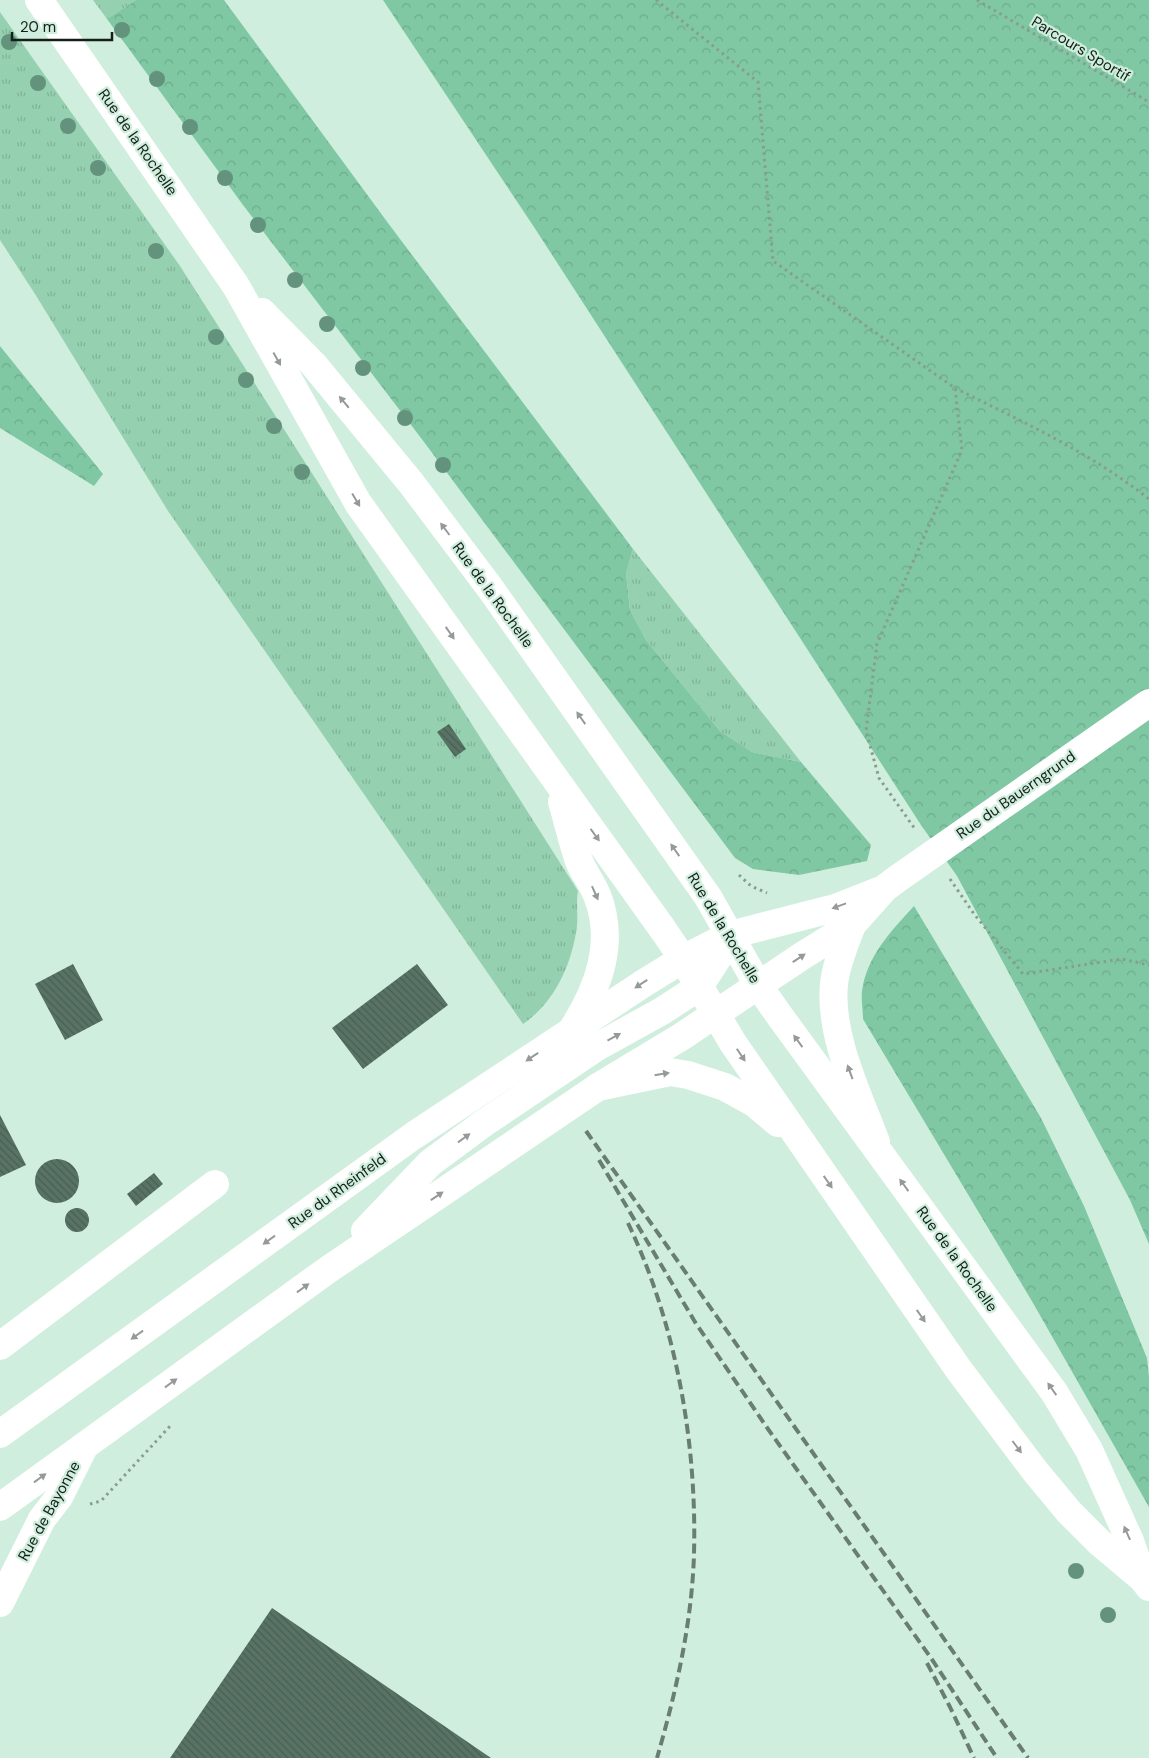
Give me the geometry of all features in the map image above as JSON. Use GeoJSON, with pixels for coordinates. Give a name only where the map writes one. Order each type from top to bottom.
{"type":"FeatureCollection","features":[{"type":"Feature","properties":{"kind":"main road","name":"Rue de la Rochelle"},"geometry":{"type":"LineString","coordinates":[[39,0],[236,286],[358,503],[683,959],[733,1043],[959,1370],[1035,1471],[1069,1512],[1099,1542],[1146,1583]]}},
{"type":"Feature","properties":{"kind":"main road","name":"Rue de la Rochelle"},"geometry":{"type":"LineString","coordinates":[[236,286],[314,365],[411,483],[490,588],[708,897],[758,985],[1054,1392],[1089,1450],[1130,1540],[1146,1583]]}},
{"type":"Feature","properties":{"kind":"main road","name":"Rue du Bauerngrund"},"geometry":{"type":"LineString","coordinates":[[758,985],[852,925],[891,883],[1149,703]]}},
{"type":"Feature","properties":{"kind":"main road"},"geometry":{"type":"LineString","coordinates":[[556,781],[580,862],[597,894],[604,928],[604,952],[601,971],[585,1009],[572,1030]]}},
{"type":"Feature","properties":{"kind":"main road","name":"Rue du Bauerngrund"},"geometry":{"type":"LineString","coordinates":[[683,959],[730,935],[834,908],[891,883]]}},
{"type":"Feature","properties":{"kind":"main road"},"geometry":{"type":"LineString","coordinates":[[852,925],[840,957],[834,982],[833,1003],[841,1047],[879,1151]]}},
{"type":"Feature","properties":{"kind":"main road"},"geometry":{"type":"LineString","coordinates":[[329,1269],[430,1163],[572,1062],[662,1011],[699,987],[730,935]]}},
{"type":"Feature","properties":{"kind":"main road","name":"Rue du Rheinfeld"},"geometry":{"type":"LineString","coordinates":[[0,1434],[413,1136],[683,959]]}},
{"type":"Feature","properties":{"kind":"main road"},"geometry":{"type":"LineString","coordinates":[[0,1507],[329,1269],[598,1087],[681,1037],[758,985]]}},
{"type":"Feature","properties":{"kind":"main road"},"geometry":{"type":"LineString","coordinates":[[598,1087],[670,1072],[688,1075],[725,1087],[754,1103],[801,1142]]}},
{"type":"Feature","properties":{"kind":"main road"},"geometry":{"type":"LineString","coordinates":[[0,1346],[215,1184]]}},
{"type":"Feature","properties":{"kind":"main road","name":"Rue de Bayonne"},"geometry":{"type":"LineString","coordinates":[[0,1603],[42,1520],[59,1497],[84,1447]]}},
{"type":"Feature","properties":{"kind":"path"},"geometry":{"type":"LineString","coordinates":[[656,0],[758,82],[773,260],[955,388],[1123,478],[1149,499]]}},
{"type":"Feature","properties":{"kind":"path","name":"Parcours Sportif"},"geometry":{"type":"LineString","coordinates":[[976,0],[1149,102]]}},
{"type":"Feature","properties":{"kind":"path"},"geometry":{"type":"LineString","coordinates":[[955,388],[962,450],[877,644],[866,731],[879,778],[974,914],[1023,974],[1122,959],[1149,965]]}},
{"type":"Feature","properties":{"kind":"green space"},"geometry":{"type":"Polygon","coordinates":[[[93,0],[136,0],[107,19],[93,0]]]}},
{"type":"Feature","properties":{"kind":"green space"},"geometry":{"type":"Polygon","coordinates":[[[136,0],[224,0],[388,223],[633,549],[626,573],[630,610],[646,640],[720,731],[752,752],[801,762],[871,845],[867,861],[799,875],[753,869],[735,858],[421,438],[243,205],[107,19],[136,0]]]}},
{"type":"Feature","properties":{"kind":"green space"},"geometry":{"type":"Polygon","coordinates":[[[383,0],[1149,0],[1149,1244],[1130,1200],[957,876],[921,825],[534,227],[383,0]]]}},
{"type":"Feature","properties":{"kind":"green space"},"geometry":{"type":"Polygon","coordinates":[[[0,12],[180,266],[578,891],[575,940],[566,968],[553,993],[544,1005],[523,1024],[168,511],[0,240],[0,12]]]}},
{"type":"Feature","properties":{"kind":"green space"},"geometry":{"type":"Polygon","coordinates":[[[0,346],[103,474],[94,486],[0,428],[0,346]]]}},
{"type":"Feature","properties":{"kind":"green space"},"geometry":{"type":"Polygon","coordinates":[[[633,549],[801,762],[752,752],[720,731],[646,640],[630,610],[626,573],[633,549]]]}},
{"type":"Feature","properties":{"kind":"green space"},"geometry":{"type":"Polygon","coordinates":[[[914,906],[1041,1118],[1084,1206],[1147,1358],[1149,1377],[1149,1507],[1033,1303],[863,1019],[862,991],[869,966],[881,945],[914,906]]]}},
{"type":"Feature","properties":{"kind":"building"},"geometry":{"type":"Polygon","coordinates":[[[449,724],[466,749],[455,757],[437,732],[449,724]]]}},
{"type":"Feature","properties":{"kind":"building"},"geometry":{"type":"Polygon","coordinates":[[[73,964],[103,1020],[65,1040],[35,984],[73,964]]]}},
{"type":"Feature","properties":{"kind":"building"},"geometry":{"type":"Polygon","coordinates":[[[417,964],[448,1005],[363,1069],[332,1028],[417,964]]]}},
{"type":"Feature","properties":{"kind":"building"},"geometry":{"type":"Polygon","coordinates":[[[0,1115],[26,1165],[0,1177],[0,1115]]]}},
{"type":"Feature","properties":{"kind":"building"},"geometry":{"type":"Polygon","coordinates":[[[57,1159],[69,1163],[75,1169],[79,1181],[75,1193],[69,1199],[57,1203],[45,1199],[39,1193],[35,1181],[39,1169],[45,1163],[57,1159]]]}},
{"type":"Feature","properties":{"kind":"building"},"geometry":{"type":"Polygon","coordinates":[[[154,1173],[163,1184],[136,1206],[127,1194],[154,1173]]]}},
{"type":"Feature","properties":{"kind":"building"},"geometry":{"type":"Polygon","coordinates":[[[77,1208],[86,1211],[89,1220],[86,1229],[77,1232],[68,1229],[65,1220],[68,1211],[77,1208]]]}},
{"type":"Feature","properties":{"kind":"building"},"geometry":{"type":"Polygon","coordinates":[[[272,1608],[491,1758],[170,1758],[272,1608]]]}},
{"type":"Feature","properties":{"kind":"railway"},"geometry":{"type":"LineString","coordinates":[[586,1131],[1028,1758]]}},
{"type":"Feature","properties":{"kind":"railway"},"geometry":{"type":"LineString","coordinates":[[599,1160],[695,1322],[768,1429],[931,1658],[997,1758]]}},
{"type":"Feature","properties":{"kind":"railway"},"geometry":{"type":"LineString","coordinates":[[628,1223],[645,1262],[671,1343],[680,1384],[692,1469],[694,1554],[690,1606],[677,1683],[657,1758]]}},
{"type":"Feature","properties":{"kind":"railway"},"geometry":{"type":"LineString","coordinates":[[927,1663],[974,1758]]}}]}
